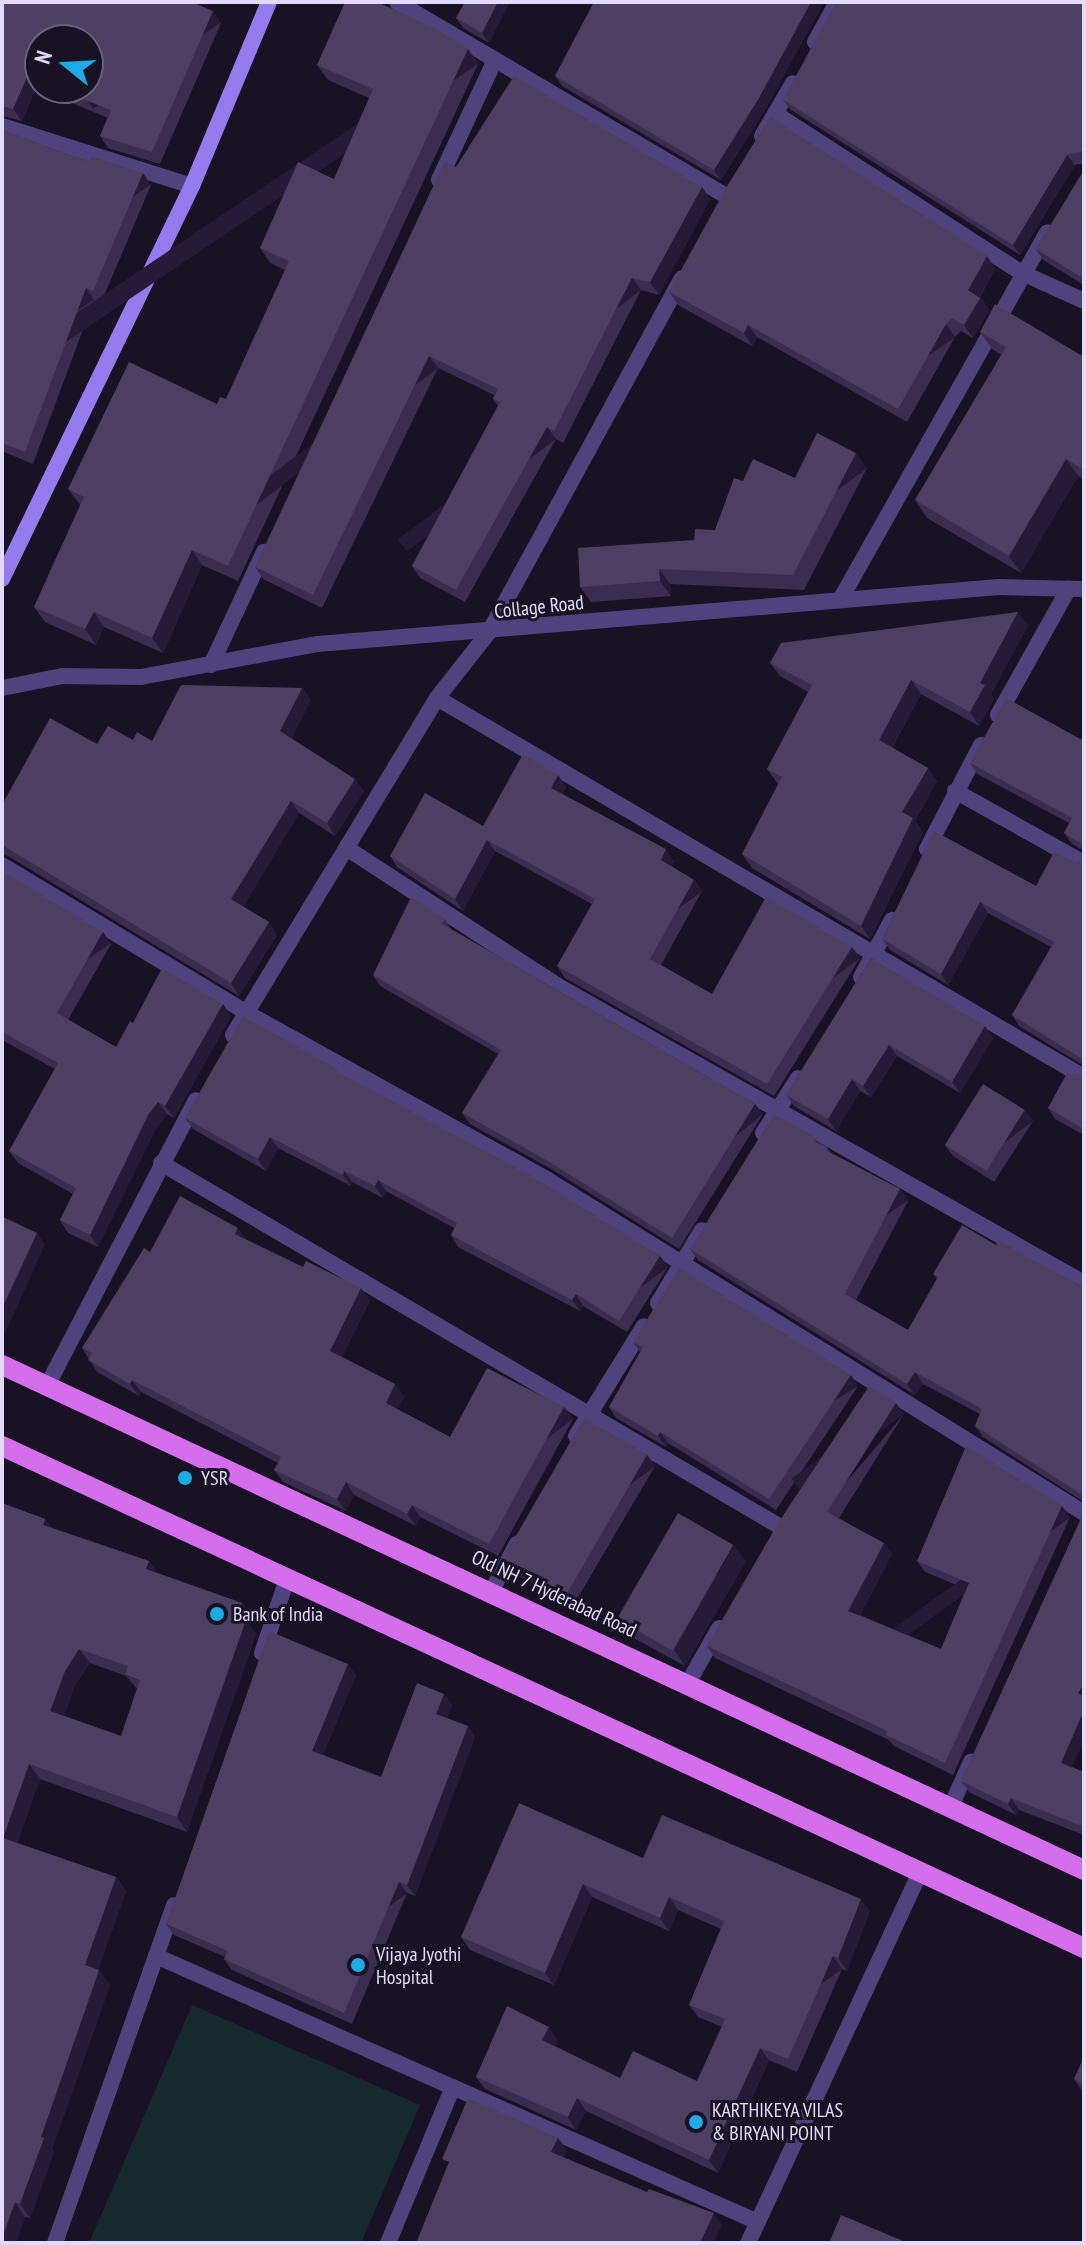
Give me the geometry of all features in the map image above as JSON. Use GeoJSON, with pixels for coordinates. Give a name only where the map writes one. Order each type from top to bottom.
{"type":"FeatureCollection","features":[{"type":"Feature","properties":{"kind":"main road"},"geometry":{"type":"LineString","coordinates":[[2,579],[192,186],[269,2]]}},
{"type":"Feature","properties":{"kind":"main road","name":"Old NH 7 Hyderabad Road"},"geometry":{"type":"LineString","coordinates":[[2,1365],[1084,1870]]}},
{"type":"Feature","properties":{"kind":"main road"},"geometry":{"type":"LineString","coordinates":[[2,1446],[1084,1948]]}},
{"type":"Feature","properties":{"kind":"street"},"geometry":{"type":"LineString","coordinates":[[397,2],[725,196]]}},
{"type":"Feature","properties":{"kind":"street"},"geometry":{"type":"LineString","coordinates":[[754,149],[802,67],[833,3]]}},
{"type":"Feature","properties":{"kind":"street"},"geometry":{"type":"LineString","coordinates":[[434,191],[494,62]]}},
{"type":"Feature","properties":{"kind":"street"},"geometry":{"type":"LineString","coordinates":[[776,114],[1022,273],[1084,301]]}},
{"type":"Feature","properties":{"kind":"street"},"geometry":{"type":"LineString","coordinates":[[2,126],[192,186]]}},
{"type":"Feature","properties":{"kind":"street"},"geometry":{"type":"LineString","coordinates":[[840,600],[1053,222]]}},
{"type":"Feature","properties":{"kind":"street"},"geometry":{"type":"LineString","coordinates":[[227,1046],[437,698],[489,632],[690,262]]}},
{"type":"Feature","properties":{"kind":"street"},"geometry":{"type":"LineString","coordinates":[[211,665],[272,536]]}},
{"type":"Feature","properties":{"kind":"street","name":"Collage Road"},"geometry":{"type":"LineString","coordinates":[[2,688],[62,676],[141,677],[318,644],[999,587],[1076,588]]}},
{"type":"Feature","properties":{"kind":"street"},"geometry":{"type":"LineString","coordinates":[[921,859],[955,791],[1076,588]]}},
{"type":"Feature","properties":{"kind":"street"},"geometry":{"type":"LineString","coordinates":[[437,698],[1084,1077]]}},
{"type":"Feature","properties":{"kind":"street"},"geometry":{"type":"LineString","coordinates":[[955,791],[1084,863]]}},
{"type":"Feature","properties":{"kind":"street"},"geometry":{"type":"LineString","coordinates":[[348,849],[558,986],[1084,1283]]}},
{"type":"Feature","properties":{"kind":"street"},"geometry":{"type":"LineString","coordinates":[[2,865],[247,1013],[548,1180],[868,1390],[1082,1518]]}},
{"type":"Feature","properties":{"kind":"street"},"geometry":{"type":"LineString","coordinates":[[851,994],[875,955],[902,900]]}},
{"type":"Feature","properties":{"kind":"street"},"geometry":{"type":"LineString","coordinates":[[753,1149],[810,1058]]}},
{"type":"Feature","properties":{"kind":"street"},"geometry":{"type":"LineString","coordinates":[[47,1386],[161,1163],[205,1085]]}},
{"type":"Feature","properties":{"kind":"street"},"geometry":{"type":"LineString","coordinates":[[161,1163],[591,1412],[780,1526]]}},
{"type":"Feature","properties":{"kind":"street"},"geometry":{"type":"LineString","coordinates":[[564,1457],[713,1213]]}},
{"type":"Feature","properties":{"kind":"street"},"geometry":{"type":"LineString","coordinates":[[491,1592],[528,1524]]}},
{"type":"Feature","properties":{"kind":"street"},"geometry":{"type":"LineString","coordinates":[[256,1670],[287,1579]]}},
{"type":"Feature","properties":{"kind":"street"},"geometry":{"type":"LineString","coordinates":[[688,1683],[725,1616]]}},
{"type":"Feature","properties":{"kind":"street"},"geometry":{"type":"LineString","coordinates":[[950,1808],[980,1742]]}},
{"type":"Feature","properties":{"kind":"street"},"geometry":{"type":"LineString","coordinates":[[748,2243],[920,1873]]}},
{"type":"Feature","properties":{"kind":"street"},"geometry":{"type":"LineString","coordinates":[[55,2243],[182,1881]]}},
{"type":"Feature","properties":{"kind":"street"},"geometry":{"type":"LineString","coordinates":[[156,1956],[758,2222]]}},
{"type":"Feature","properties":{"kind":"street"},"geometry":{"type":"LineString","coordinates":[[388,2243],[453,2087]]}},
{"type":"Feature","properties":{"kind":"green space"},"geometry":{"type":"Polygon","coordinates":[[[192,2005],[420,2105],[361,2243],[89,2243],[192,2005]]]}},
{"type":"Feature","properties":{"kind":"building"},"geometry":{"type":"Polygon","coordinates":[[[4,2],[192,2],[213,11],[152,152],[100,136],[111,110],[96,104],[104,104],[104,24],[24,24],[24,84],[13,109],[2,106],[4,2]]]}},
{"type":"Feature","properties":{"kind":"building"},"geometry":{"type":"Polygon","coordinates":[[[345,2],[377,2],[433,27],[468,49],[228,566],[192,550],[152,638],[94,612],[85,629],[34,607],[84,497],[68,489],[129,362],[217,404],[220,397],[226,399],[289,261],[260,248],[298,162],[334,179],[373,89],[317,65],[345,2]]]}},
{"type":"Feature","properties":{"kind":"building"},"geometry":{"type":"Polygon","coordinates":[[[465,2],[498,2],[482,33],[456,18],[465,2]]]}},
{"type":"Feature","properties":{"kind":"building"},"geometry":{"type":"Polygon","coordinates":[[[594,2],[811,2],[759,98],[714,170],[555,76],[594,2]]]}},
{"type":"Feature","properties":{"kind":"building"},"geometry":{"type":"Polygon","coordinates":[[[836,2],[1084,2],[1084,153],[1067,155],[1013,245],[783,100],[836,2]]]}},
{"type":"Feature","properties":{"kind":"building"},"geometry":{"type":"Polygon","coordinates":[[[514,76],[702,187],[650,282],[632,278],[554,431],[547,427],[456,590],[412,566],[500,402],[493,399],[498,389],[429,356],[313,595],[255,567],[445,161],[456,167],[514,76]]]}},
{"type":"Feature","properties":{"kind":"building"},"geometry":{"type":"Polygon","coordinates":[[[770,117],[987,256],[968,290],[980,298],[964,325],[952,318],[946,324],[898,409],[748,325],[744,333],[669,292],[726,188],[770,117]]]}},
{"type":"Feature","properties":{"kind":"building"},"geometry":{"type":"Polygon","coordinates":[[[2,130],[89,162],[92,157],[143,173],[93,291],[86,288],[25,452],[2,443],[2,130]]]}},
{"type":"Feature","properties":{"kind":"building"},"geometry":{"type":"Polygon","coordinates":[[[1084,170],[1084,279],[1036,249],[1084,170]]]}},
{"type":"Feature","properties":{"kind":"building"},"geometry":{"type":"Polygon","coordinates":[[[995,304],[1084,357],[1084,470],[1066,459],[1009,556],[915,500],[1006,347],[980,332],[995,304]]]}},
{"type":"Feature","properties":{"kind":"building"},"geometry":{"type":"Polygon","coordinates":[[[817,433],[856,453],[793,575],[659,569],[660,581],[580,587],[578,548],[694,540],[695,529],[715,530],[734,478],[743,481],[753,459],[795,478],[817,433]]]}},
{"type":"Feature","properties":{"kind":"building"},"geometry":{"type":"Polygon","coordinates":[[[1018,612],[980,683],[985,685],[970,712],[911,680],[879,740],[928,768],[902,812],[913,818],[861,926],[742,854],[782,777],[767,769],[812,685],[770,663],[781,643],[1018,612]]]}},
{"type":"Feature","properties":{"kind":"building"},"geometry":{"type":"Polygon","coordinates":[[[181,685],[302,688],[280,731],[355,779],[327,823],[291,801],[231,899],[269,922],[231,983],[2,845],[2,805],[50,718],[97,744],[108,726],[133,740],[137,732],[152,741],[181,685]]]}},
{"type":"Feature","properties":{"kind":"building"},"geometry":{"type":"Polygon","coordinates":[[[1006,698],[1084,741],[1084,845],[1064,833],[1072,818],[970,763],[1006,698]]]}},
{"type":"Feature","properties":{"kind":"building"},"geometry":{"type":"Polygon","coordinates":[[[523,754],[558,775],[551,788],[666,849],[661,860],[694,880],[650,959],[712,994],[766,897],[852,947],[767,1084],[557,966],[595,899],[487,840],[455,899],[390,856],[425,793],[483,826],[523,754]]]}},
{"type":"Feature","properties":{"kind":"building"},"geometry":{"type":"Polygon","coordinates":[[[934,831],[1036,886],[1054,852],[1076,863],[1084,858],[1084,1060],[1012,1015],[1054,942],[980,902],[941,974],[882,939],[934,831]]]}},
{"type":"Feature","properties":{"kind":"building"},"geometry":{"type":"Polygon","coordinates":[[[2,871],[103,932],[57,1013],[116,1047],[130,1021],[133,1023],[162,968],[223,1004],[165,1106],[158,1102],[148,1115],[90,1235],[60,1220],[76,1188],[9,1151],[58,1063],[2,1032],[2,871]]]}},
{"type":"Feature","properties":{"kind":"building"},"geometry":{"type":"Polygon","coordinates":[[[411,897],[445,919],[442,924],[755,1104],[672,1238],[546,1160],[462,1113],[501,1050],[373,975],[411,897]]]}},
{"type":"Feature","properties":{"kind":"building"},"geometry":{"type":"Polygon","coordinates":[[[871,958],[985,1026],[952,1082],[889,1045],[863,1086],[852,1079],[828,1119],[786,1095],[871,958]]]}},
{"type":"Feature","properties":{"kind":"building"},"geometry":{"type":"Polygon","coordinates":[[[243,1016],[336,1071],[535,1178],[660,1256],[619,1321],[576,1294],[572,1300],[451,1235],[457,1223],[378,1180],[375,1186],[344,1171],[343,1175],[270,1137],[258,1159],[185,1118],[243,1016]]]}},
{"type":"Feature","properties":{"kind":"building"},"geometry":{"type":"Polygon","coordinates":[[[1084,1069],[1084,1129],[1048,1108],[1067,1073],[1082,1075],[1084,1069]]]}},
{"type":"Feature","properties":{"kind":"building"},"geometry":{"type":"Polygon","coordinates":[[[983,1084],[1025,1110],[986,1171],[945,1145],[983,1084]]]}},
{"type":"Feature","properties":{"kind":"building"},"geometry":{"type":"Polygon","coordinates":[[[774,1114],[817,1138],[815,1141],[828,1148],[827,1151],[900,1189],[845,1294],[908,1330],[938,1277],[933,1274],[962,1225],[996,1245],[998,1240],[1084,1287],[1084,1496],[975,1426],[982,1409],[915,1372],[907,1384],[690,1249],[774,1114]]]}},
{"type":"Feature","properties":{"kind":"building"},"geometry":{"type":"Polygon","coordinates":[[[180,1196],[238,1228],[235,1234],[303,1267],[306,1261],[361,1288],[330,1351],[395,1384],[386,1403],[450,1437],[487,1368],[564,1407],[489,1544],[412,1505],[407,1514],[346,1482],[337,1499],[274,1470],[281,1457],[132,1380],[130,1384],[88,1360],[92,1353],[82,1348],[144,1248],[150,1252],[180,1196]]]}},
{"type":"Feature","properties":{"kind":"building"},"geometry":{"type":"Polygon","coordinates":[[[2,1219],[37,1233],[2,1309],[2,1219]]]}},
{"type":"Feature","properties":{"kind":"building"},"geometry":{"type":"Polygon","coordinates":[[[679,1268],[851,1375],[769,1499],[660,1432],[658,1436],[609,1407],[643,1347],[633,1342],[679,1268]]]}},
{"type":"Feature","properties":{"kind":"building"},"geometry":{"type":"Polygon","coordinates":[[[869,1386],[896,1403],[827,1512],[884,1543],[848,1611],[941,1649],[969,1583],[917,1561],[966,1446],[1062,1506],[945,1763],[886,1735],[887,1731],[707,1646],[780,1520],[869,1386]]]}},
{"type":"Feature","properties":{"kind":"building"},"geometry":{"type":"Polygon","coordinates":[[[584,1418],[647,1454],[565,1597],[502,1560],[584,1418]]]}},
{"type":"Feature","properties":{"kind":"building"},"geometry":{"type":"Polygon","coordinates":[[[2,1503],[45,1519],[43,1525],[149,1561],[146,1569],[242,1603],[237,1616],[246,1620],[177,1817],[29,1764],[3,1838],[116,1877],[85,1965],[99,1970],[41,2137],[44,2138],[20,2204],[15,2202],[2,2238],[2,1503]],[[79,1649],[65,1671],[50,1711],[121,1736],[140,1680],[125,1674],[128,1666],[79,1649]]]}},
{"type":"Feature","properties":{"kind":"building"},"geometry":{"type":"Polygon","coordinates":[[[1084,1512],[1084,1684],[1078,1693],[1084,1696],[1084,1710],[1061,1763],[1084,1772],[1084,1827],[1011,1798],[1008,1804],[961,1781],[1084,1512]]]}},
{"type":"Feature","properties":{"kind":"building"},"geometry":{"type":"Polygon","coordinates":[[[678,1513],[733,1545],[672,1651],[617,1619],[678,1513]]]}},
{"type":"Feature","properties":{"kind":"building"},"geometry":{"type":"Polygon","coordinates":[[[269,1631],[348,1664],[312,1751],[381,1777],[417,1683],[444,1694],[436,1714],[468,1726],[407,1885],[399,1882],[344,2013],[224,1959],[228,1951],[166,1924],[269,1631]]]}},
{"type":"Feature","properties":{"kind":"building"},"geometry":{"type":"Polygon","coordinates":[[[519,1803],[643,1858],[662,1815],[861,1899],[838,1958],[833,1956],[788,2059],[760,2048],[709,2160],[577,2098],[568,2117],[476,2077],[507,2006],[549,2027],[542,2040],[620,2078],[633,2051],[697,2081],[725,2019],[689,2005],[724,1921],[669,1897],[660,1918],[583,1884],[545,1973],[461,1937],[519,1803]]]}},
{"type":"Feature","properties":{"kind":"building"},"geometry":{"type":"Polygon","coordinates":[[[1084,2057],[1084,2084],[1074,2079],[1084,2057]]]}},
{"type":"Feature","properties":{"kind":"building"},"geometry":{"type":"Polygon","coordinates":[[[468,2098],[558,2138],[551,2152],[647,2192],[649,2189],[714,2213],[700,2243],[416,2243],[449,2162],[442,2159],[468,2098]]]}},
{"type":"Feature","properties":{"kind":"building"},"geometry":{"type":"Polygon","coordinates":[[[841,2215],[908,2243],[829,2243],[841,2215]]]}},
{"type":"Feature","properties":{"kind":"place","name":"YSR"},"geometry":{"type":"Point","coordinates":[185,1478]}},
{"type":"Feature","properties":{"kind":"place","name":"Bank of India"},"geometry":{"type":"Point","coordinates":[217,1614]}},
{"type":"Feature","properties":{"kind":"place","name":"Vijaya Jyothi Hospital"},"geometry":{"type":"Point","coordinates":[358,1965]}},
{"type":"Feature","properties":{"kind":"place","name":"KARTHIKEYA VILAS & BIRYANI POINT"},"geometry":{"type":"Point","coordinates":[696,2122]}}]}
